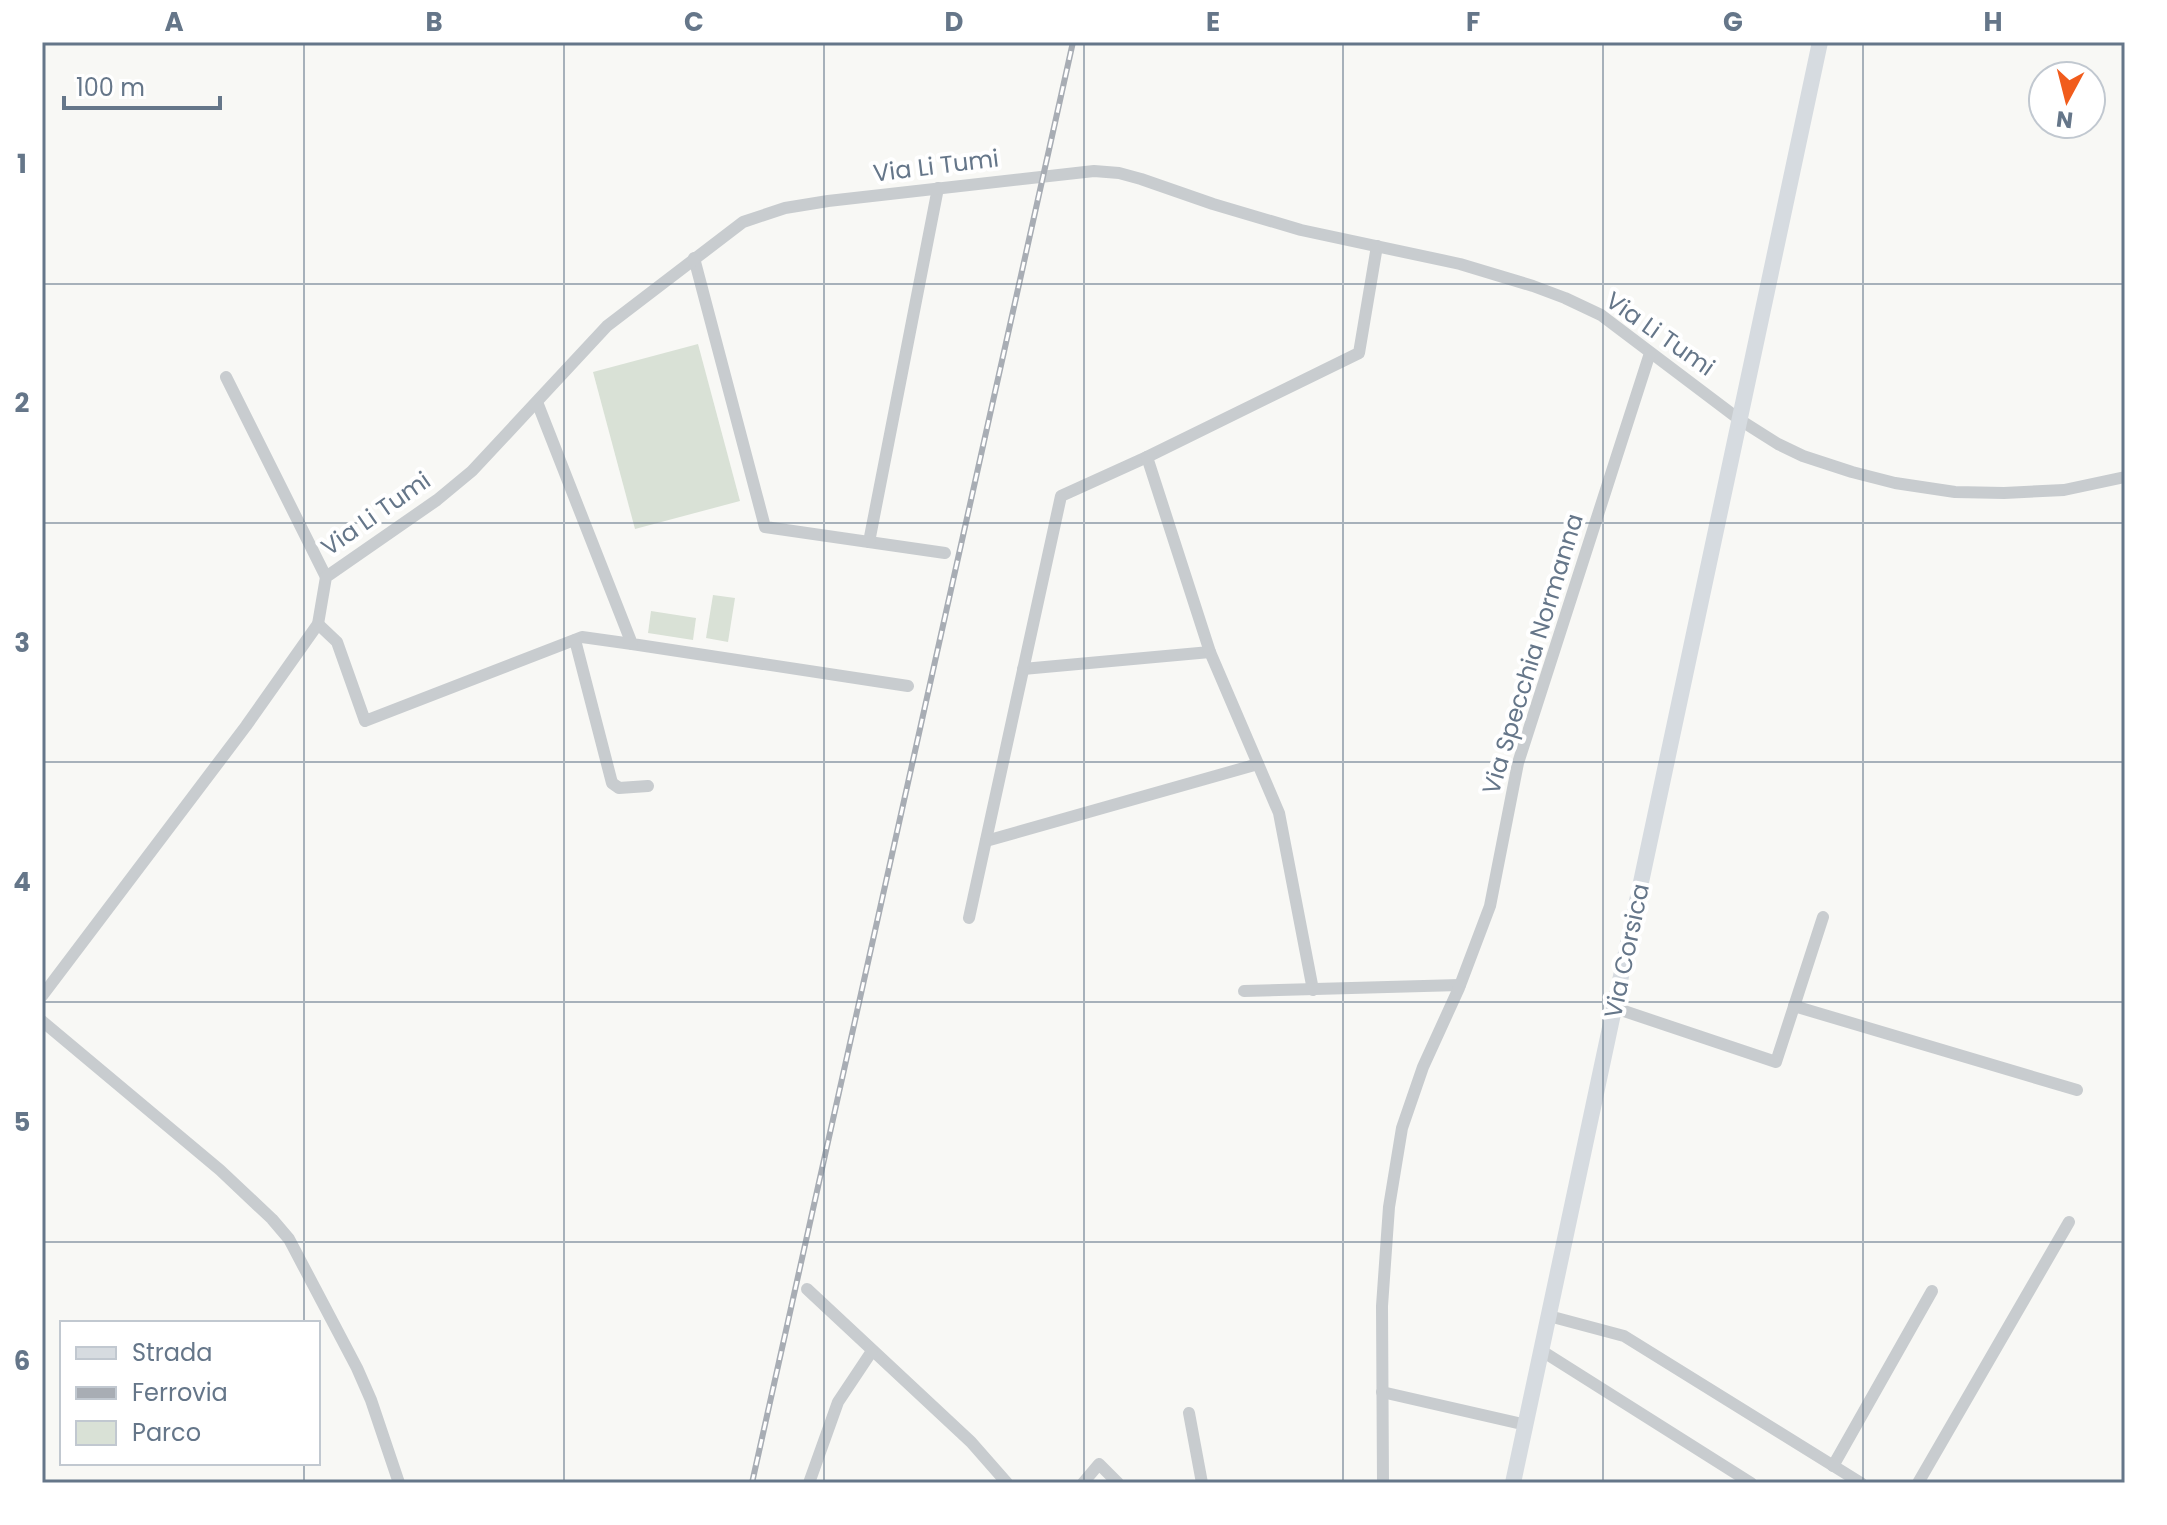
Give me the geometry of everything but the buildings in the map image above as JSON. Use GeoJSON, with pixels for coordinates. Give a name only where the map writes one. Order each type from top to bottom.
{"type":"FeatureCollection","features":[{"type":"Feature","properties":{"kind":"main road","name":"Via Corsica"},"geometry":{"type":"LineString","coordinates":[[1513,1483],[1820,42]]}},
{"type":"Feature","properties":{"kind":"street","name":"Via Li Tumi"},"geometry":{"type":"LineString","coordinates":[[42,996],[246,726],[318,624],[326,577],[460,481],[607,326],[743,222],[785,208],[1044,175],[1119,173],[1301,230],[1460,264],[1565,298],[1601,315],[1740,420],[1803,456],[1895,483],[1935,491],[2004,493],[2064,490],[2125,477]]}},
{"type":"Feature","properties":{"kind":"street"},"geometry":{"type":"LineString","coordinates":[[869,542],[938,188]]}},
{"type":"Feature","properties":{"kind":"street"},"geometry":{"type":"LineString","coordinates":[[969,918],[1061,496],[1359,353],[1377,246]]}},
{"type":"Feature","properties":{"kind":"street"},"geometry":{"type":"LineString","coordinates":[[694,258],[765,527],[945,553]]}},
{"type":"Feature","properties":{"kind":"street","name":"Via Specchia Normanna"},"geometry":{"type":"LineString","coordinates":[[1383,1483],[1382,1306],[1389,1207],[1402,1128],[1423,1067],[1460,985],[1490,906],[1518,763],[1650,353]]}},
{"type":"Feature","properties":{"kind":"street"},"geometry":{"type":"LineString","coordinates":[[226,377],[326,577]]}},
{"type":"Feature","properties":{"kind":"street"},"geometry":{"type":"LineString","coordinates":[[537,402],[632,644]]}},
{"type":"Feature","properties":{"kind":"street"},"geometry":{"type":"LineString","coordinates":[[1147,457],[1210,652],[1279,813],[1313,990]]}},
{"type":"Feature","properties":{"kind":"street"},"geometry":{"type":"LineString","coordinates":[[318,624],[337,642],[365,721],[582,637],[908,686]]}},
{"type":"Feature","properties":{"kind":"street"},"geometry":{"type":"LineString","coordinates":[[575,640],[612,783],[619,788],[648,786]]}},
{"type":"Feature","properties":{"kind":"street"},"geometry":{"type":"LineString","coordinates":[[1023,669],[1210,652]]}},
{"type":"Feature","properties":{"kind":"street"},"geometry":{"type":"LineString","coordinates":[[986,841],[1258,764]]}},
{"type":"Feature","properties":{"kind":"street"},"geometry":{"type":"LineString","coordinates":[[1615,1008],[1776,1062],[1823,917]]}},
{"type":"Feature","properties":{"kind":"street"},"geometry":{"type":"LineString","coordinates":[[1244,991],[1460,985]]}},
{"type":"Feature","properties":{"kind":"street"},"geometry":{"type":"LineString","coordinates":[[1794,1006],[2077,1090]]}},
{"type":"Feature","properties":{"kind":"street"},"geometry":{"type":"LineString","coordinates":[[42,1021],[220,1170],[289,1239],[362,1378],[399,1483]]}},
{"type":"Feature","properties":{"kind":"street"},"geometry":{"type":"LineString","coordinates":[[1918,1483],[2069,1222]]}},
{"type":"Feature","properties":{"kind":"street"},"geometry":{"type":"LineString","coordinates":[[807,1289],[971,1442],[1007,1483]]}},
{"type":"Feature","properties":{"kind":"street"},"geometry":{"type":"LineString","coordinates":[[1833,1466],[1932,1291]]}},
{"type":"Feature","properties":{"kind":"street"},"geometry":{"type":"LineString","coordinates":[[1549,1316],[1624,1336],[1861,1483]]}},
{"type":"Feature","properties":{"kind":"street"},"geometry":{"type":"LineString","coordinates":[[809,1483],[838,1402],[872,1351]]}},
{"type":"Feature","properties":{"kind":"street"},"geometry":{"type":"LineString","coordinates":[[1542,1351],[1751,1483]]}},
{"type":"Feature","properties":{"kind":"street"},"geometry":{"type":"LineString","coordinates":[[1382,1392],[1526,1425]]}},
{"type":"Feature","properties":{"kind":"street"},"geometry":{"type":"LineString","coordinates":[[1189,1413],[1202,1483]]}},
{"type":"Feature","properties":{"kind":"street"},"geometry":{"type":"LineString","coordinates":[[1083,1483],[1099,1464],[1118,1483]]}},
{"type":"Feature","properties":{"kind":"green space"},"geometry":{"type":"Polygon","coordinates":[[[698,344],[740,501],[635,529],[593,372],[698,344]]]}},
{"type":"Feature","properties":{"kind":"green space"},"geometry":{"type":"Polygon","coordinates":[[[713,595],[735,598],[728,642],[706,638],[713,595]]]}},
{"type":"Feature","properties":{"kind":"green space"},"geometry":{"type":"Polygon","coordinates":[[[651,611],[696,618],[693,640],[648,633],[651,611]]]}},
{"type":"Feature","properties":{"kind":"railway"},"geometry":{"type":"LineString","coordinates":[[752,1483],[1073,42]]}}]}
